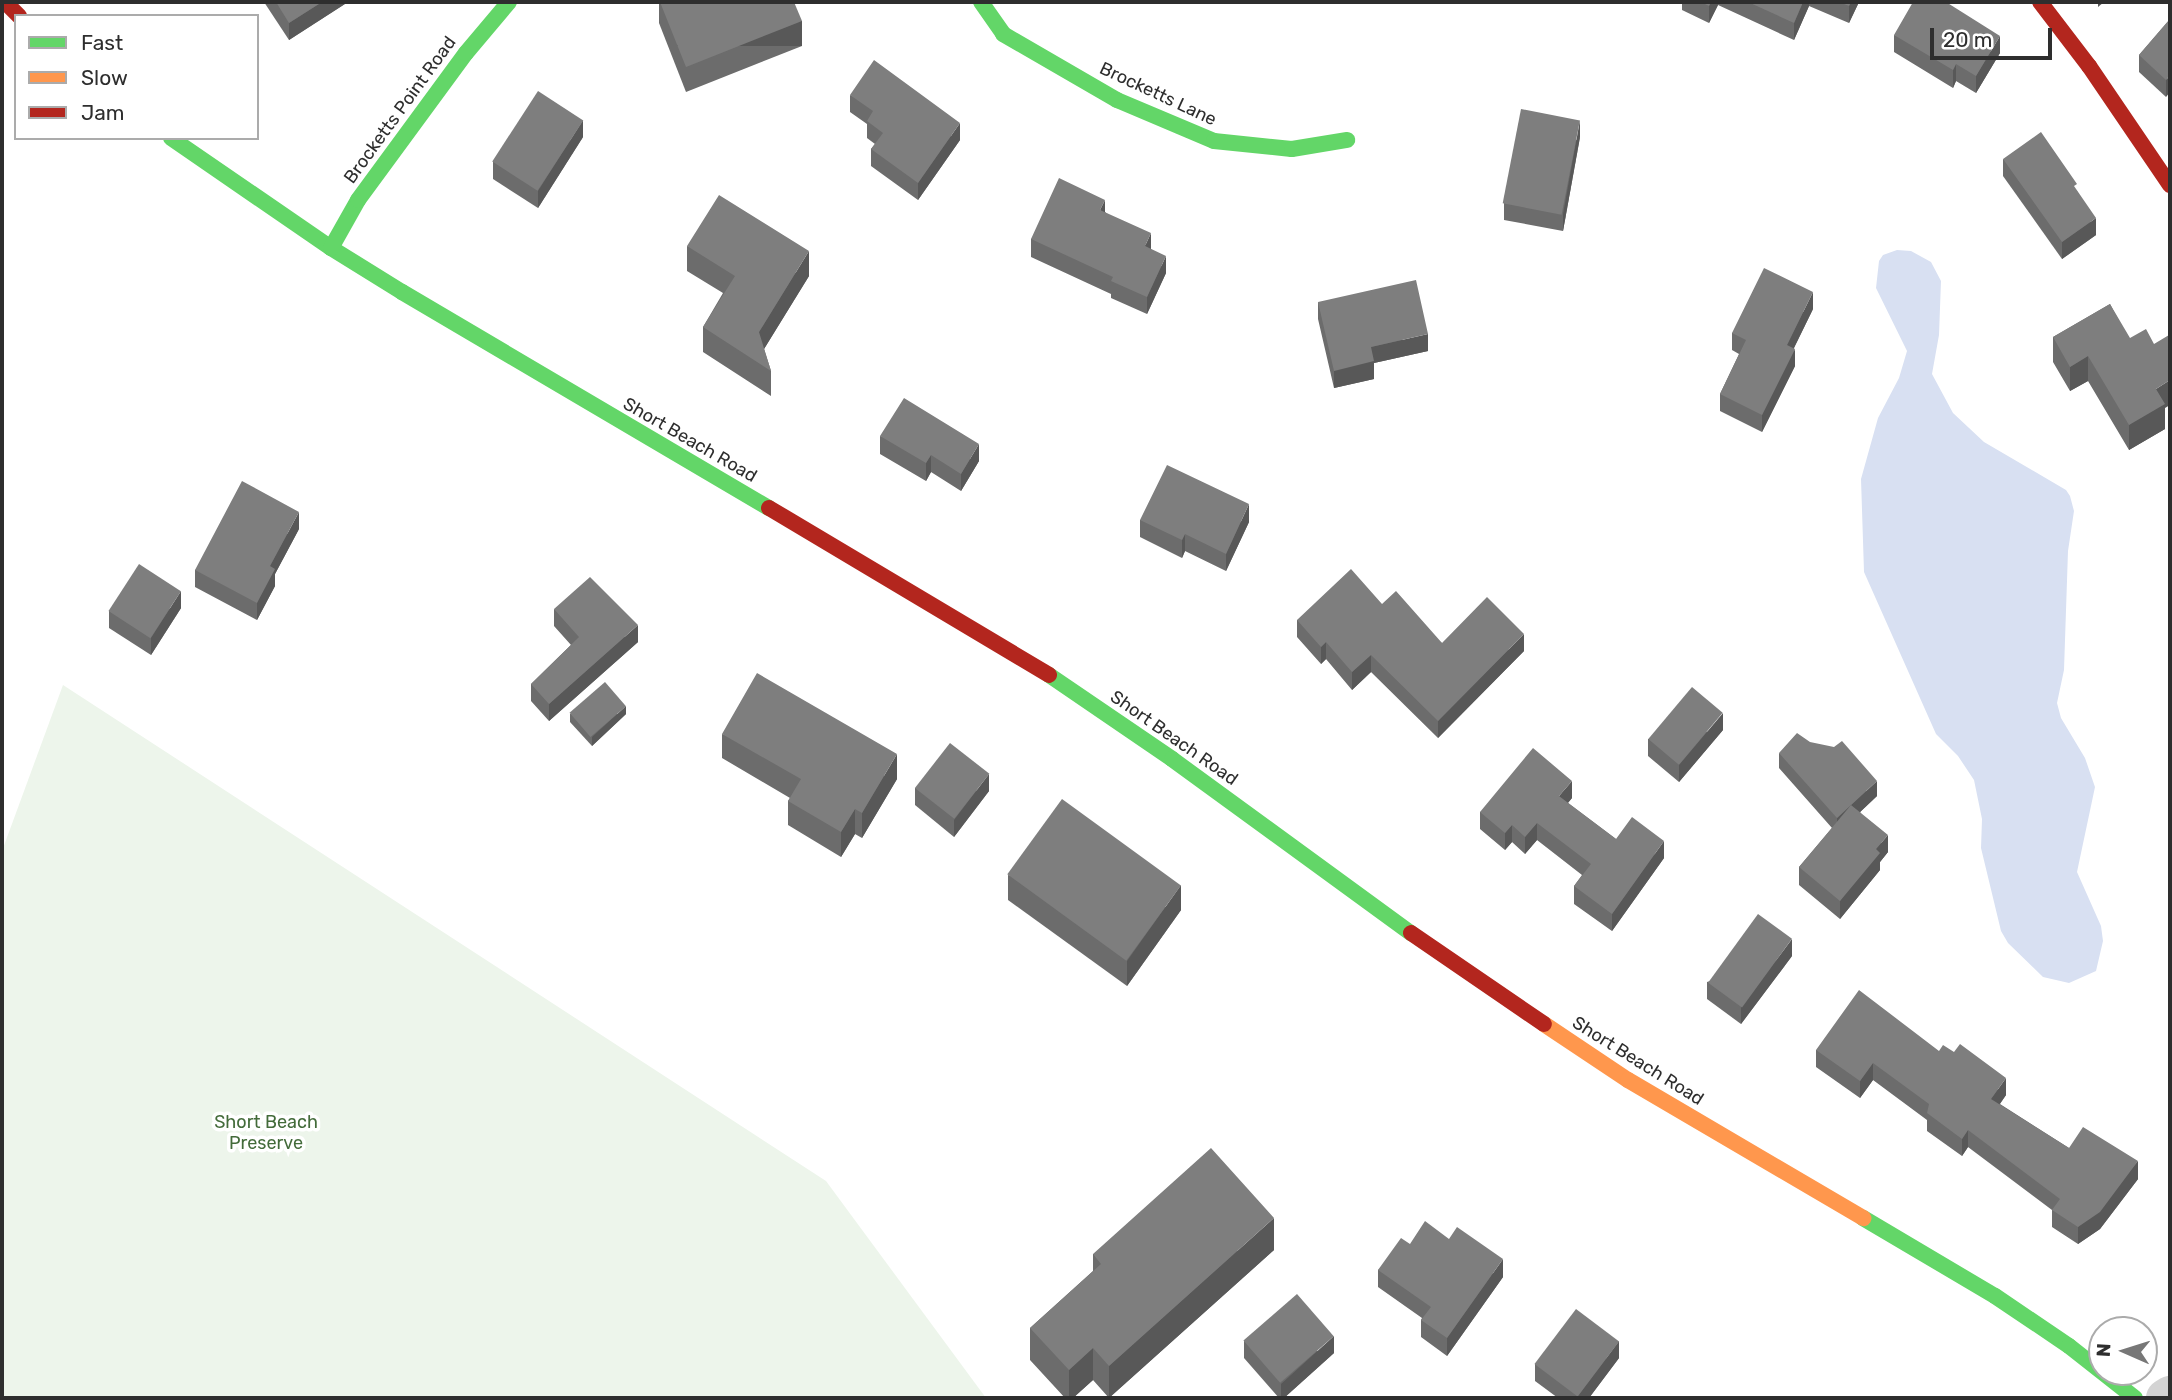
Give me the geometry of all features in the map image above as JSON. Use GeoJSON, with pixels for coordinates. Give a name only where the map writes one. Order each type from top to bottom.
{"type":"FeatureCollection","features":[{"type":"Feature","properties":{"kind":"main road","name":"Brocketts Point Road"},"geometry":{"type":"LineString","coordinates":[[331,248],[358,200],[466,53],[509,2]]}},
{"type":"Feature","properties":{"kind":"main road","name":"Brocketts Lane"},"geometry":{"type":"LineString","coordinates":[[981,2],[1003,34],[1117,100],[1214,141],[1292,149],[1347,140]]}},
{"type":"Feature","properties":{"kind":"main road"},"geometry":{"type":"LineString","coordinates":[[2040,2],[2089,66],[2170,185]]}},
{"type":"Feature","properties":{"kind":"main road","name":"Short Beach Road"},"geometry":{"type":"LineString","coordinates":[[174,140],[331,248],[527,368],[1025,659],[1172,758],[1467,973],[1628,1080],[1995,1296],[2069,1346],[2134,1398]]}},
{"type":"Feature","properties":{"kind":"street"},"geometry":{"type":"LineString","coordinates":[[2165,1398],[2170,1395]]}},
{"type":"Feature","properties":{"kind":"green space","name":"Short Beach Preserve"},"geometry":{"type":"Polygon","coordinates":[[[63,685],[826,1181],[986,1398],[2,1398],[2,851],[63,685]]]}},
{"type":"Feature","properties":{"kind":"water"},"geometry":{"type":"Polygon","coordinates":[[[1897,250],[1911,251],[1931,262],[1941,281],[1939,335],[1932,374],[1953,413],[1984,442],[2066,490],[2074,511],[2068,551],[2064,670],[2057,703],[2061,718],[2085,758],[2095,787],[2077,872],[2101,926],[2103,941],[2096,971],[2069,983],[2043,977],[2008,943],[2001,931],[1981,848],[1982,819],[1974,780],[1958,756],[1936,734],[1864,572],[1861,479],[1878,418],[1899,378],[1907,351],[1876,288],[1879,261],[1883,255],[1897,250]]]}},
{"type":"Feature","properties":{"kind":"building"},"geometry":{"type":"Polygon","coordinates":[[[276,2],[322,2],[289,23],[276,2]]]}},
{"type":"Feature","properties":{"kind":"building"},"geometry":{"type":"Polygon","coordinates":[[[660,2],[794,2],[802,21],[686,67],[660,2]]]}},
{"type":"Feature","properties":{"kind":"building"},"geometry":{"type":"Polygon","coordinates":[[[1748,2],[1803,2],[1794,23],[1748,2]]]}},
{"type":"Feature","properties":{"kind":"building"},"geometry":{"type":"Polygon","coordinates":[[[1913,2],[1946,2],[2000,36],[1976,76],[1956,64],[1953,70],[1894,35],[1913,2]]]}},
{"type":"Feature","properties":{"kind":"building"},"geometry":{"type":"Polygon","coordinates":[[[2170,19],[2170,75],[2166,80],[2139,55],[2170,19]]]}},
{"type":"Feature","properties":{"kind":"building"},"geometry":{"type":"Polygon","coordinates":[[[874,60],[960,123],[918,183],[871,149],[883,133],[867,121],[873,111],[850,95],[874,60]]]}},
{"type":"Feature","properties":{"kind":"building"},"geometry":{"type":"Polygon","coordinates":[[[538,91],[583,120],[538,191],[492,161],[538,91]]]}},
{"type":"Feature","properties":{"kind":"building"},"geometry":{"type":"Polygon","coordinates":[[[1521,109],[1580,120],[1562,215],[1503,203],[1521,109]]]}},
{"type":"Feature","properties":{"kind":"building"},"geometry":{"type":"Polygon","coordinates":[[[2041,132],[2077,184],[2074,186],[2096,218],[2062,242],[2003,159],[2041,132]]]}},
{"type":"Feature","properties":{"kind":"building"},"geometry":{"type":"Polygon","coordinates":[[[1059,178],[1105,200],[1100,210],[1151,233],[1145,246],[1166,256],[1147,297],[1111,281],[1113,277],[1031,239],[1059,178]]]}},
{"type":"Feature","properties":{"kind":"building"},"geometry":{"type":"Polygon","coordinates":[[[719,195],[809,251],[759,332],[771,371],[703,327],[735,276],[687,246],[719,195]]]}},
{"type":"Feature","properties":{"kind":"building"},"geometry":{"type":"Polygon","coordinates":[[[1764,268],[1813,292],[1787,345],[1795,349],[1762,415],[1720,394],[1746,340],[1732,333],[1764,268]]]}},
{"type":"Feature","properties":{"kind":"building"},"geometry":{"type":"Polygon","coordinates":[[[1416,280],[1428,334],[1371,347],[1374,361],[1334,371],[1318,302],[1416,280]]]}},
{"type":"Feature","properties":{"kind":"building"},"geometry":{"type":"Polygon","coordinates":[[[2110,304],[2130,338],[2146,329],[2154,344],[2169,335],[2170,338],[2170,380],[2156,389],[2165,404],[2129,425],[2088,356],[2070,367],[2053,337],[2110,304]]]}},
{"type":"Feature","properties":{"kind":"building"},"geometry":{"type":"Polygon","coordinates":[[[904,398],[979,444],[961,474],[931,455],[926,463],[880,436],[904,398]]]}},
{"type":"Feature","properties":{"kind":"building"},"geometry":{"type":"Polygon","coordinates":[[[1167,465],[1249,504],[1226,554],[1185,534],[1182,540],[1140,520],[1167,465]]]}},
{"type":"Feature","properties":{"kind":"building"},"geometry":{"type":"Polygon","coordinates":[[[242,481],[299,512],[270,566],[275,569],[257,603],[195,570],[242,481]]]}},
{"type":"Feature","properties":{"kind":"building"},"geometry":{"type":"Polygon","coordinates":[[[139,564],[181,591],[150,638],[109,611],[139,564]]]}},
{"type":"Feature","properties":{"kind":"building"},"geometry":{"type":"Polygon","coordinates":[[[1351,569],[1382,604],[1396,591],[1442,643],[1487,597],[1524,634],[1438,721],[1371,655],[1352,672],[1326,642],[1321,647],[1297,620],[1351,569]]]}},
{"type":"Feature","properties":{"kind":"building"},"geometry":{"type":"Polygon","coordinates":[[[590,577],[638,625],[549,704],[531,684],[579,637],[554,609],[590,577]]]}},
{"type":"Feature","properties":{"kind":"building"},"geometry":{"type":"Polygon","coordinates":[[[757,673],[897,754],[862,813],[855,809],[841,832],[788,801],[801,779],[722,734],[757,673]]]}},
{"type":"Feature","properties":{"kind":"building"},"geometry":{"type":"Polygon","coordinates":[[[605,682],[626,706],[591,737],[570,713],[605,682]]]}},
{"type":"Feature","properties":{"kind":"building"},"geometry":{"type":"Polygon","coordinates":[[[1692,687],[1723,713],[1679,765],[1648,739],[1692,687]]]}},
{"type":"Feature","properties":{"kind":"building"},"geometry":{"type":"Polygon","coordinates":[[[1797,733],[1810,742],[1834,747],[1842,741],[1877,781],[1837,818],[1779,753],[1797,733]]]}},
{"type":"Feature","properties":{"kind":"building"},"geometry":{"type":"Polygon","coordinates":[[[950,743],[989,774],[954,819],[915,788],[950,743]]]}},
{"type":"Feature","properties":{"kind":"building"},"geometry":{"type":"Polygon","coordinates":[[[1533,748],[1572,781],[1559,796],[1616,839],[1632,817],[1664,841],[1612,914],[1574,886],[1591,864],[1537,823],[1525,837],[1512,825],[1505,833],[1480,812],[1533,748]]]}},
{"type":"Feature","properties":{"kind":"building"},"geometry":{"type":"Polygon","coordinates":[[[1062,799],[1181,885],[1126,961],[1007,874],[1062,799]]]}},
{"type":"Feature","properties":{"kind":"building"},"geometry":{"type":"Polygon","coordinates":[[[1851,805],[1888,835],[1876,849],[1880,853],[1840,901],[1799,867],[1851,805]]]}},
{"type":"Feature","properties":{"kind":"building"},"geometry":{"type":"Polygon","coordinates":[[[1758,914],[1792,939],[1742,1007],[1708,983],[1758,914]]]}},
{"type":"Feature","properties":{"kind":"building"},"geometry":{"type":"Polygon","coordinates":[[[1859,990],[1939,1051],[1943,1045],[1954,1052],[1960,1044],[2006,1078],[1991,1099],[2069,1148],[2083,1127],[2138,1161],[2100,1212],[2078,1227],[2052,1210],[2060,1199],[1968,1130],[1962,1139],[1927,1113],[1929,1104],[1873,1063],[1860,1081],[1816,1050],[1859,990]]]}},
{"type":"Feature","properties":{"kind":"building"},"geometry":{"type":"Polygon","coordinates":[[[1211,1148],[1274,1218],[1109,1366],[1093,1348],[1069,1370],[1030,1328],[1101,1264],[1093,1254],[1211,1148]]]}},
{"type":"Feature","properties":{"kind":"building"},"geometry":{"type":"Polygon","coordinates":[[[1425,1221],[1449,1239],[1457,1227],[1503,1259],[1447,1338],[1421,1320],[1431,1307],[1378,1270],[1401,1238],[1410,1244],[1425,1221]]]}},
{"type":"Feature","properties":{"kind":"building"},"geometry":{"type":"Polygon","coordinates":[[[1297,1294],[1334,1336],[1280,1383],[1243,1341],[1297,1294]]]}},
{"type":"Feature","properties":{"kind":"building"},"geometry":{"type":"Polygon","coordinates":[[[1576,1309],[1619,1341],[1578,1397],[1534,1364],[1576,1309]]]}},
{"type":"Feature","properties":{"kind":"traffic: fast"},"geometry":{"type":"LineString","coordinates":[[331,248],[358,200],[466,53],[509,2]]}},
{"type":"Feature","properties":{"kind":"traffic: fast"},"geometry":{"type":"LineString","coordinates":[[981,2],[1003,34],[1117,100],[1214,141],[1292,149],[1347,140]]}},
{"type":"Feature","properties":{"kind":"traffic: fast"},"geometry":{"type":"LineString","coordinates":[[174,140],[331,248],[402,292],[769,508]]}},
{"type":"Feature","properties":{"kind":"traffic: fast"},"geometry":{"type":"LineString","coordinates":[[1049,675],[1172,759],[1411,933]]}},
{"type":"Feature","properties":{"kind":"traffic: fast"},"geometry":{"type":"LineString","coordinates":[[1863,1218],[1995,1296],[2069,1346],[2135,1398]]}},
{"type":"Feature","properties":{"kind":"traffic: slow"},"geometry":{"type":"LineString","coordinates":[[1544,1024],[1628,1080],[1863,1218]]}},
{"type":"Feature","properties":{"kind":"traffic: jam"},"geometry":{"type":"LineString","coordinates":[[5,2],[17,14]]}},
{"type":"Feature","properties":{"kind":"traffic: jam"},"geometry":{"type":"LineString","coordinates":[[2040,2],[2089,66],[2170,185]]}},
{"type":"Feature","properties":{"kind":"traffic: jam"},"geometry":{"type":"LineString","coordinates":[[769,508],[1049,675]]}},
{"type":"Feature","properties":{"kind":"traffic: jam"},"geometry":{"type":"LineString","coordinates":[[1411,933],[1544,1024]]}}]}
